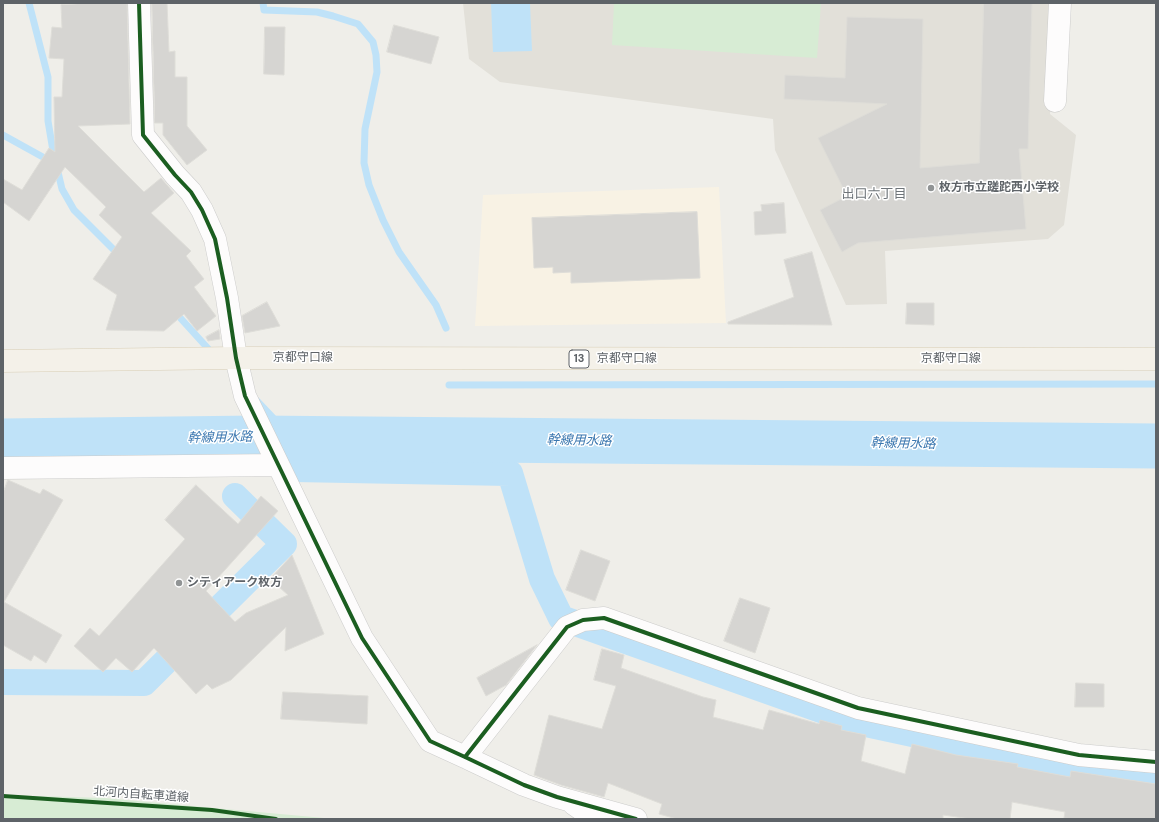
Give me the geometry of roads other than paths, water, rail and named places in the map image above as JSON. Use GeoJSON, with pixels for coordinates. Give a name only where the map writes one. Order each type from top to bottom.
{"type":"FeatureCollection","features":[{"type":"Feature","properties":{"kind":"main road","name":"京都守口線"},"geometry":{"type":"LineString","coordinates":[[3,360],[1156,359]]}},
{"type":"Feature","properties":{"kind":"street"},"geometry":{"type":"LineString","coordinates":[[139,3],[144,135],[175,175],[191,192],[202,210],[215,239],[227,298],[236,359],[245,396],[277,465],[362,638],[392,686],[430,741],[524,785],[557,797],[636,819]]}},
{"type":"Feature","properties":{"kind":"street"},"geometry":{"type":"LineString","coordinates":[[1056,101],[1060,3]]}},
{"type":"Feature","properties":{"kind":"street"},"geometry":{"type":"LineString","coordinates":[[3,468],[277,465]]}},
{"type":"Feature","properties":{"kind":"street"},"geometry":{"type":"LineString","coordinates":[[465,757],[575,624],[604,618],[858,708],[1079,755],[1156,762]]}},
{"type":"Feature","properties":{"kind":"lane"},"geometry":{"type":"LineString","coordinates":[[557,797],[581,814],[592,819]]}},
{"type":"Feature","properties":{"kind":"water"},"geometry":{"type":"Polygon","coordinates":[[[491,3],[530,3],[532,51],[493,52],[491,3]]]}},
{"type":"Feature","properties":{"kind":"waterway"},"geometry":{"type":"LineString","coordinates":[[29,3],[48,77],[48,121],[62,189],[74,210],[119,255]]}},
{"type":"Feature","properties":{"kind":"waterway"},"geometry":{"type":"LineString","coordinates":[[263,3],[264,10],[317,12],[358,24],[373,42],[376,55],[377,72],[365,129],[364,163],[369,185],[383,220],[399,252],[436,305],[446,328]]}},
{"type":"Feature","properties":{"kind":"waterway"},"geometry":{"type":"LineString","coordinates":[[3,135],[50,161]]}},
{"type":"Feature","properties":{"kind":"waterway"},"geometry":{"type":"LineString","coordinates":[[174,311],[213,354]]}},
{"type":"Feature","properties":{"kind":"waterway"},"geometry":{"type":"LineString","coordinates":[[449,385],[1156,384]]}},
{"type":"Feature","properties":{"kind":"waterway"},"geometry":{"type":"LineString","coordinates":[[257,401],[292,438]]}},
{"type":"Feature","properties":{"kind":"waterway","name":"幹線用水路"},"geometry":{"type":"LineString","coordinates":[[3,441],[256,438],[1156,446]]}},
{"type":"Feature","properties":{"kind":"waterway"},"geometry":{"type":"LineString","coordinates":[[292,438],[294,469],[510,473],[542,579],[561,618],[852,721],[1075,769],[1156,780]]}},
{"type":"Feature","properties":{"kind":"waterway"},"geometry":{"type":"LineString","coordinates":[[3,682],[144,683],[284,544],[235,496]]}},
{"type":"Feature","properties":{"kind":"place","name":"枚方市立蹉跎西小学校"},"geometry":{"type":"Point","coordinates":[931,188]}},
{"type":"Feature","properties":{"kind":"place","name":"シティアーク枚方"},"geometry":{"type":"Point","coordinates":[179,583]}},
{"type":"Feature","properties":{"kind":"district","name":"出口六丁目"},"geometry":{"type":"Point","coordinates":[874,195]}}]}
